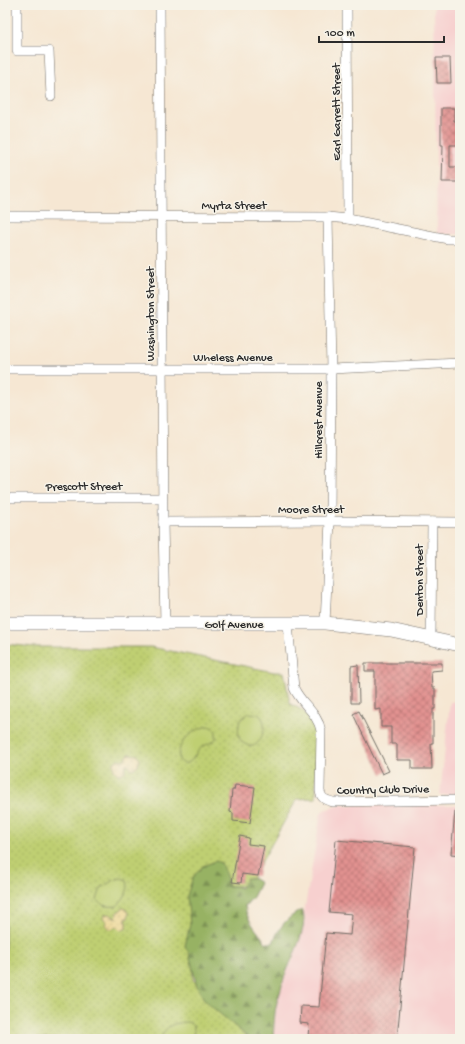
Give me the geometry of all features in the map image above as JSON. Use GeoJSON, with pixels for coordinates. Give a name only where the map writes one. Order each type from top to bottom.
{"type":"FeatureCollection","features":[{"type":"Feature","properties":{"kind":"main road","name":"Golf Avenue"},"geometry":{"type":"LineString","coordinates":[[5,622],[165,624],[326,623],[391,630],[460,645]]}},
{"type":"Feature","properties":{"kind":"street"},"geometry":{"type":"LineString","coordinates":[[17,5],[17,50],[50,51],[51,96]]}},
{"type":"Feature","properties":{"kind":"street","name":"Washington Street"},"geometry":{"type":"LineString","coordinates":[[160,5],[162,498],[165,624]]}},
{"type":"Feature","properties":{"kind":"street","name":"Earl Garrett Street"},"geometry":{"type":"LineString","coordinates":[[347,5],[348,218]]}},
{"type":"Feature","properties":{"kind":"street","name":"Myrta Street"},"geometry":{"type":"LineString","coordinates":[[5,216],[348,218],[448,239],[460,239]]}},
{"type":"Feature","properties":{"kind":"street","name":"Hillcrest Avenue"},"geometry":{"type":"LineString","coordinates":[[326,623],[330,521],[331,369],[328,217]]}},
{"type":"Feature","properties":{"kind":"street","name":"Wheless Avenue"},"geometry":{"type":"LineString","coordinates":[[5,369],[331,369],[460,363]]}},
{"type":"Feature","properties":{"kind":"street","name":"Prescott Street"},"geometry":{"type":"LineString","coordinates":[[5,498],[162,498]]}},
{"type":"Feature","properties":{"kind":"street","name":"Moore Street"},"geometry":{"type":"LineString","coordinates":[[163,522],[460,522]]}},
{"type":"Feature","properties":{"kind":"street","name":"Denton Street"},"geometry":{"type":"LineString","coordinates":[[431,638],[432,522]]}},
{"type":"Feature","properties":{"kind":"street","name":"Country Club Drive"},"geometry":{"type":"LineString","coordinates":[[288,624],[294,688],[297,695],[320,724],[320,791],[323,799],[333,802],[460,800]]}},
{"type":"Feature","properties":{"kind":"shaded area"},"geometry":{"type":"Polygon","coordinates":[[[434,5],[460,5],[460,234],[437,234],[434,5]]]}},
{"type":"Feature","properties":{"kind":"shaded area"},"geometry":{"type":"Polygon","coordinates":[[[460,701],[460,794],[440,795],[450,702],[460,701]]]}},
{"type":"Feature","properties":{"kind":"shaded area"},"geometry":{"type":"Polygon","coordinates":[[[341,805],[460,805],[460,1039],[273,1039],[277,1003],[284,978],[292,962],[305,921],[304,913],[321,813],[324,810],[341,805]]]}},
{"type":"Feature","properties":{"kind":"green space"},"geometry":{"type":"Polygon","coordinates":[[[5,644],[34,647],[151,647],[274,672],[284,672],[290,704],[300,709],[310,718],[316,733],[316,798],[297,799],[248,886],[191,886],[193,980],[260,1039],[5,1039],[5,644]]]}},
{"type":"Feature","properties":{"kind":"green space"},"geometry":{"type":"Polygon","coordinates":[[[249,713],[258,714],[261,716],[264,725],[261,738],[253,746],[248,746],[239,738],[240,720],[249,713]]]}},
{"type":"Feature","properties":{"kind":"green space"},"geometry":{"type":"Polygon","coordinates":[[[208,726],[215,731],[216,737],[214,741],[200,749],[189,762],[185,763],[179,760],[180,748],[186,738],[196,730],[208,726]]]}},
{"type":"Feature","properties":{"kind":"green space"},"geometry":{"type":"Polygon","coordinates":[[[216,861],[221,863],[226,875],[228,886],[241,888],[247,878],[254,879],[260,883],[253,897],[245,906],[250,922],[266,943],[273,943],[284,923],[302,910],[304,917],[301,934],[284,978],[277,1002],[273,1039],[250,1039],[205,1001],[196,983],[189,953],[185,946],[190,924],[187,896],[193,877],[203,866],[216,861]]]}},
{"type":"Feature","properties":{"kind":"green space"},"geometry":{"type":"Polygon","coordinates":[[[121,878],[127,880],[128,884],[124,897],[117,906],[106,906],[101,904],[97,900],[101,888],[114,880],[121,878]]]}},
{"type":"Feature","properties":{"kind":"green space"},"geometry":{"type":"Polygon","coordinates":[[[187,1022],[192,1025],[194,1029],[193,1034],[189,1039],[161,1039],[165,1031],[171,1026],[178,1023],[187,1022]]]}},
{"type":"Feature","properties":{"kind":"sand"},"geometry":{"type":"Polygon","coordinates":[[[129,754],[137,755],[140,760],[138,765],[133,769],[126,764],[125,771],[118,774],[114,770],[114,763],[117,760],[124,760],[129,754]]]}},
{"type":"Feature","properties":{"kind":"sand"},"geometry":{"type":"Polygon","coordinates":[[[123,908],[129,913],[128,918],[125,920],[127,922],[127,927],[121,930],[115,926],[111,930],[106,925],[107,922],[104,919],[104,915],[109,914],[116,918],[118,912],[123,908]]]}},
{"type":"Feature","properties":{"kind":"building"},"geometry":{"type":"Polygon","coordinates":[[[436,58],[450,58],[451,83],[437,83],[436,58]]]}},
{"type":"Feature","properties":{"kind":"building"},"geometry":{"type":"Polygon","coordinates":[[[441,108],[454,108],[454,121],[460,121],[460,145],[450,145],[450,167],[460,167],[460,182],[442,182],[443,145],[441,145],[441,108]]]}},
{"type":"Feature","properties":{"kind":"building"},"geometry":{"type":"Polygon","coordinates":[[[365,663],[442,663],[442,670],[431,671],[432,688],[435,688],[435,709],[433,709],[433,743],[431,743],[432,769],[412,769],[412,760],[397,760],[397,744],[391,744],[391,727],[381,727],[381,709],[375,710],[375,671],[365,671],[365,663]]]}},
{"type":"Feature","properties":{"kind":"building"},"geometry":{"type":"Polygon","coordinates":[[[358,665],[359,703],[351,703],[351,666],[358,665]]]}},
{"type":"Feature","properties":{"kind":"building"},"geometry":{"type":"Polygon","coordinates":[[[359,711],[389,771],[382,774],[353,714],[359,711]]]}},
{"type":"Feature","properties":{"kind":"building"},"geometry":{"type":"Polygon","coordinates":[[[235,785],[255,787],[250,823],[233,821],[233,813],[230,812],[232,790],[234,790],[235,785]]]}},
{"type":"Feature","properties":{"kind":"building"},"geometry":{"type":"Polygon","coordinates":[[[455,811],[460,811],[460,855],[451,854],[455,811]]]}},
{"type":"Feature","properties":{"kind":"building"},"geometry":{"type":"Polygon","coordinates":[[[240,836],[249,838],[248,844],[264,846],[258,876],[242,874],[241,883],[232,882],[240,836]]]}},
{"type":"Feature","properties":{"kind":"building"},"geometry":{"type":"Polygon","coordinates":[[[336,840],[415,847],[397,1039],[317,1039],[308,1037],[309,1024],[300,1023],[301,1006],[319,1007],[326,933],[350,935],[352,914],[329,912],[336,840]]]}}]}
